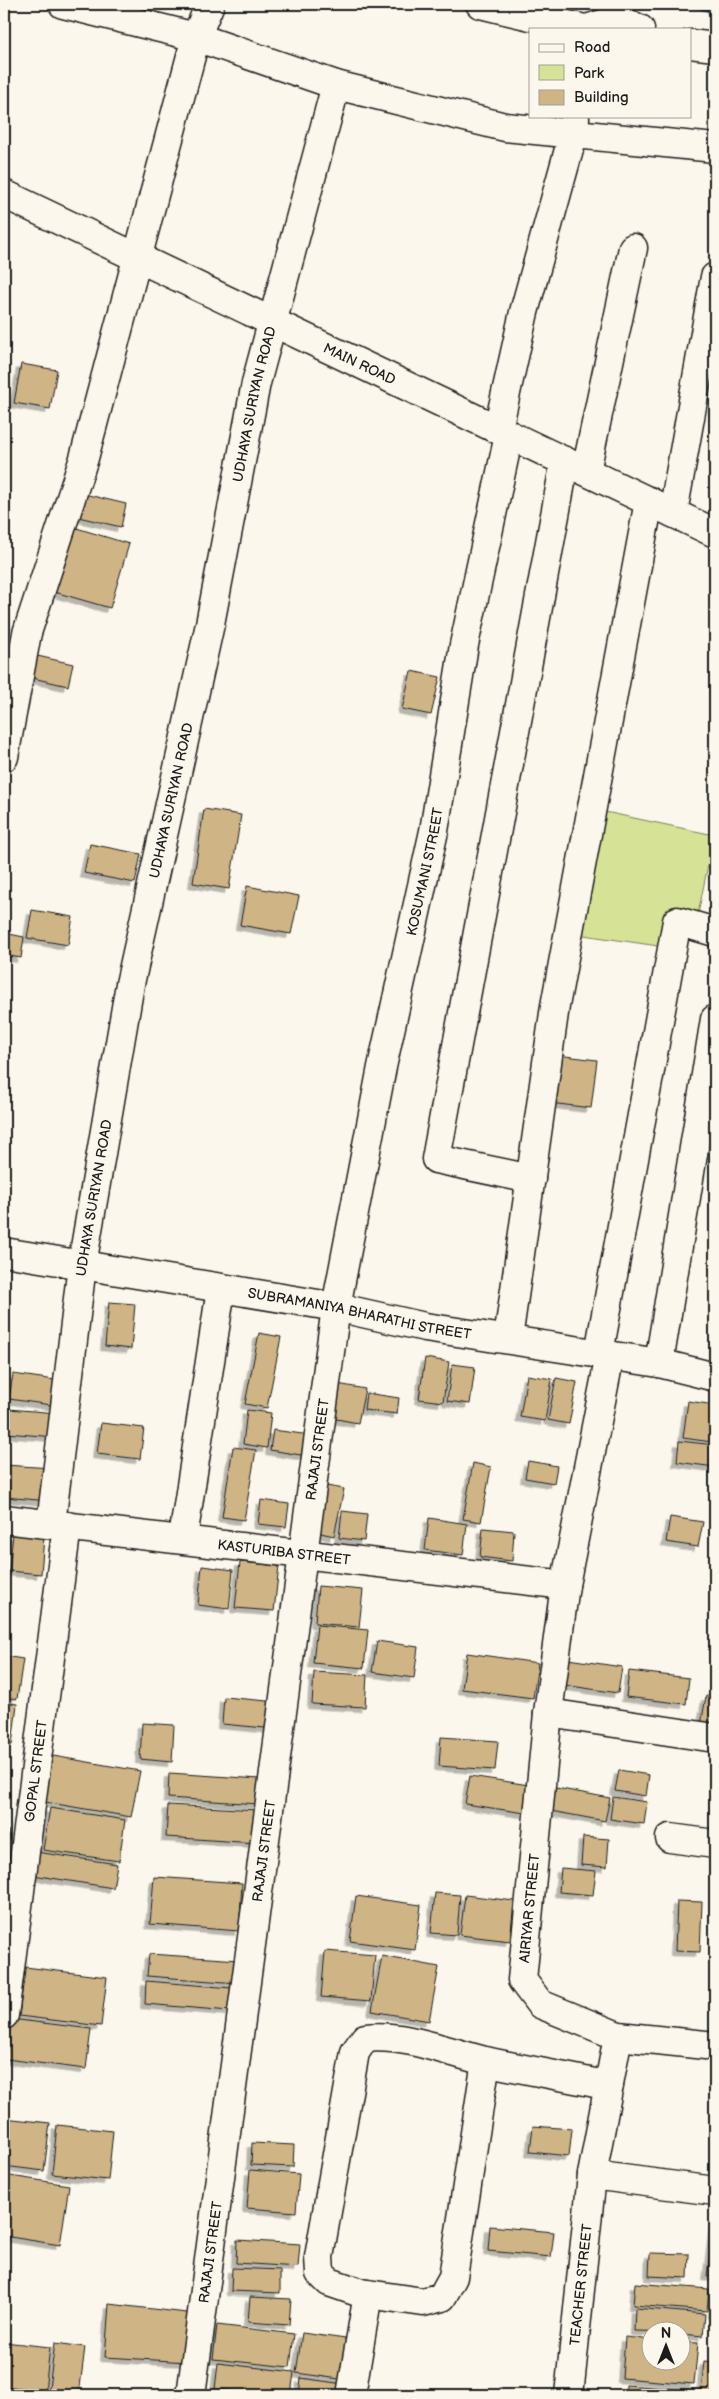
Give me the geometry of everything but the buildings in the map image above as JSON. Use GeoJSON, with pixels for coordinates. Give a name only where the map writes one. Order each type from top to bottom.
{"type":"FeatureCollection","features":[{"type":"Feature","properties":{"kind":"street"},"geometry":{"type":"LineString","coordinates":[[63,4],[196,37],[336,85],[505,127],[574,126],[715,148]]}},
{"type":"Feature","properties":{"kind":"street"},"geometry":{"type":"LineString","coordinates":[[4,757],[27,633],[84,458],[196,37],[210,4]]}},
{"type":"Feature","properties":{"kind":"street"},"geometry":{"type":"LineString","coordinates":[[480,4],[582,28]]}},
{"type":"Feature","properties":{"kind":"street"},"geometry":{"type":"LineString","coordinates":[[589,28],[618,19],[638,28]]}},
{"type":"Feature","properties":{"kind":"street"},"geometry":{"type":"LineString","coordinates":[[692,44],[715,47]]}},
{"type":"Feature","properties":{"kind":"street","name":"UDHAYA SURIYAN ROAD"},"geometry":{"type":"LineString","coordinates":[[59,1525],[82,1264],[130,984],[210,624],[256,383],[336,85]]}},
{"type":"Feature","properties":{"kind":"street","name":"KOSUMANI STREET"},"geometry":{"type":"LineString","coordinates":[[336,1307],[382,1067],[434,831],[464,645],[524,312],[574,126]]}},
{"type":"Feature","properties":{"kind":"street","name":"MAIN ROAD"},"geometry":{"type":"LineString","coordinates":[[4,194],[715,533]]}},
{"type":"Feature","properties":{"kind":"street"},"geometry":{"type":"LineString","coordinates":[[531,1178],[436,1159],[575,466],[633,248]]}},
{"type":"Feature","properties":{"kind":"street"},"geometry":{"type":"LineString","coordinates":[[508,1340],[555,1006],[661,507],[715,277]]}},
{"type":"Feature","properties":{"kind":"street","name":"AIRIYAR STREET"},"geometry":{"type":"LineString","coordinates":[[715,932],[677,921],[565,1585],[548,1713],[522,1980],[540,2004],[618,2036],[715,2046]]}},
{"type":"Feature","properties":{"kind":"street"},"geometry":{"type":"LineString","coordinates":[[659,1363],[715,1018]]}},
{"type":"Feature","properties":{"kind":"street","name":"SUBRAMANIYA BHARATHI STREET"},"geometry":{"type":"LineString","coordinates":[[4,1252],[336,1307],[425,1326],[659,1363],[715,1377]]}},
{"type":"Feature","properties":{"kind":"street"},"geometry":{"type":"LineString","coordinates":[[183,1538],[221,1289]]}},
{"type":"Feature","properties":{"kind":"street","name":"RAJAJI STREET"},"geometry":{"type":"LineString","coordinates":[[191,2395],[336,1307]]}},
{"type":"Feature","properties":{"kind":"street","name":"KASTURIBA STREET"},"geometry":{"type":"LineString","coordinates":[[4,1519],[183,1538],[565,1585]]}},
{"type":"Feature","properties":{"kind":"street","name":"GOPAL STREET"},"geometry":{"type":"LineString","coordinates":[[4,2015],[59,1525]]}},
{"type":"Feature","properties":{"kind":"street"},"geometry":{"type":"LineString","coordinates":[[548,1713],[715,1738]]}},
{"type":"Feature","properties":{"kind":"street"},"geometry":{"type":"LineString","coordinates":[[670,1838],[715,1844]]}},
{"type":"Feature","properties":{"kind":"street"},"geometry":{"type":"LineString","coordinates":[[486,2061],[453,2277],[442,2297],[423,2302],[368,2294],[328,2282],[320,2273],[319,2258],[355,2052],[365,2038],[382,2036],[486,2061],[609,2086]]}},
{"type":"Feature","properties":{"kind":"street"},"geometry":{"type":"LineString","coordinates":[[618,2036],[592,2175],[715,2191]]}},
{"type":"Feature","properties":{"kind":"street","name":"TEACHER STREET"},"geometry":{"type":"LineString","coordinates":[[569,2395],[592,2175]]}},
{"type":"Feature","properties":{"kind":"street"},"geometry":{"type":"LineString","coordinates":[[351,2395],[368,2294]]}},
{"type":"Feature","properties":{"kind":"green space"},"geometry":{"type":"Polygon","coordinates":[[[596,810],[714,835],[698,914],[665,947],[577,934],[596,810]]]}},
{"type":"Feature","properties":{"kind":"waterway"},"geometry":{"type":"LineString","coordinates":[[697,4],[715,10]]}}]}
